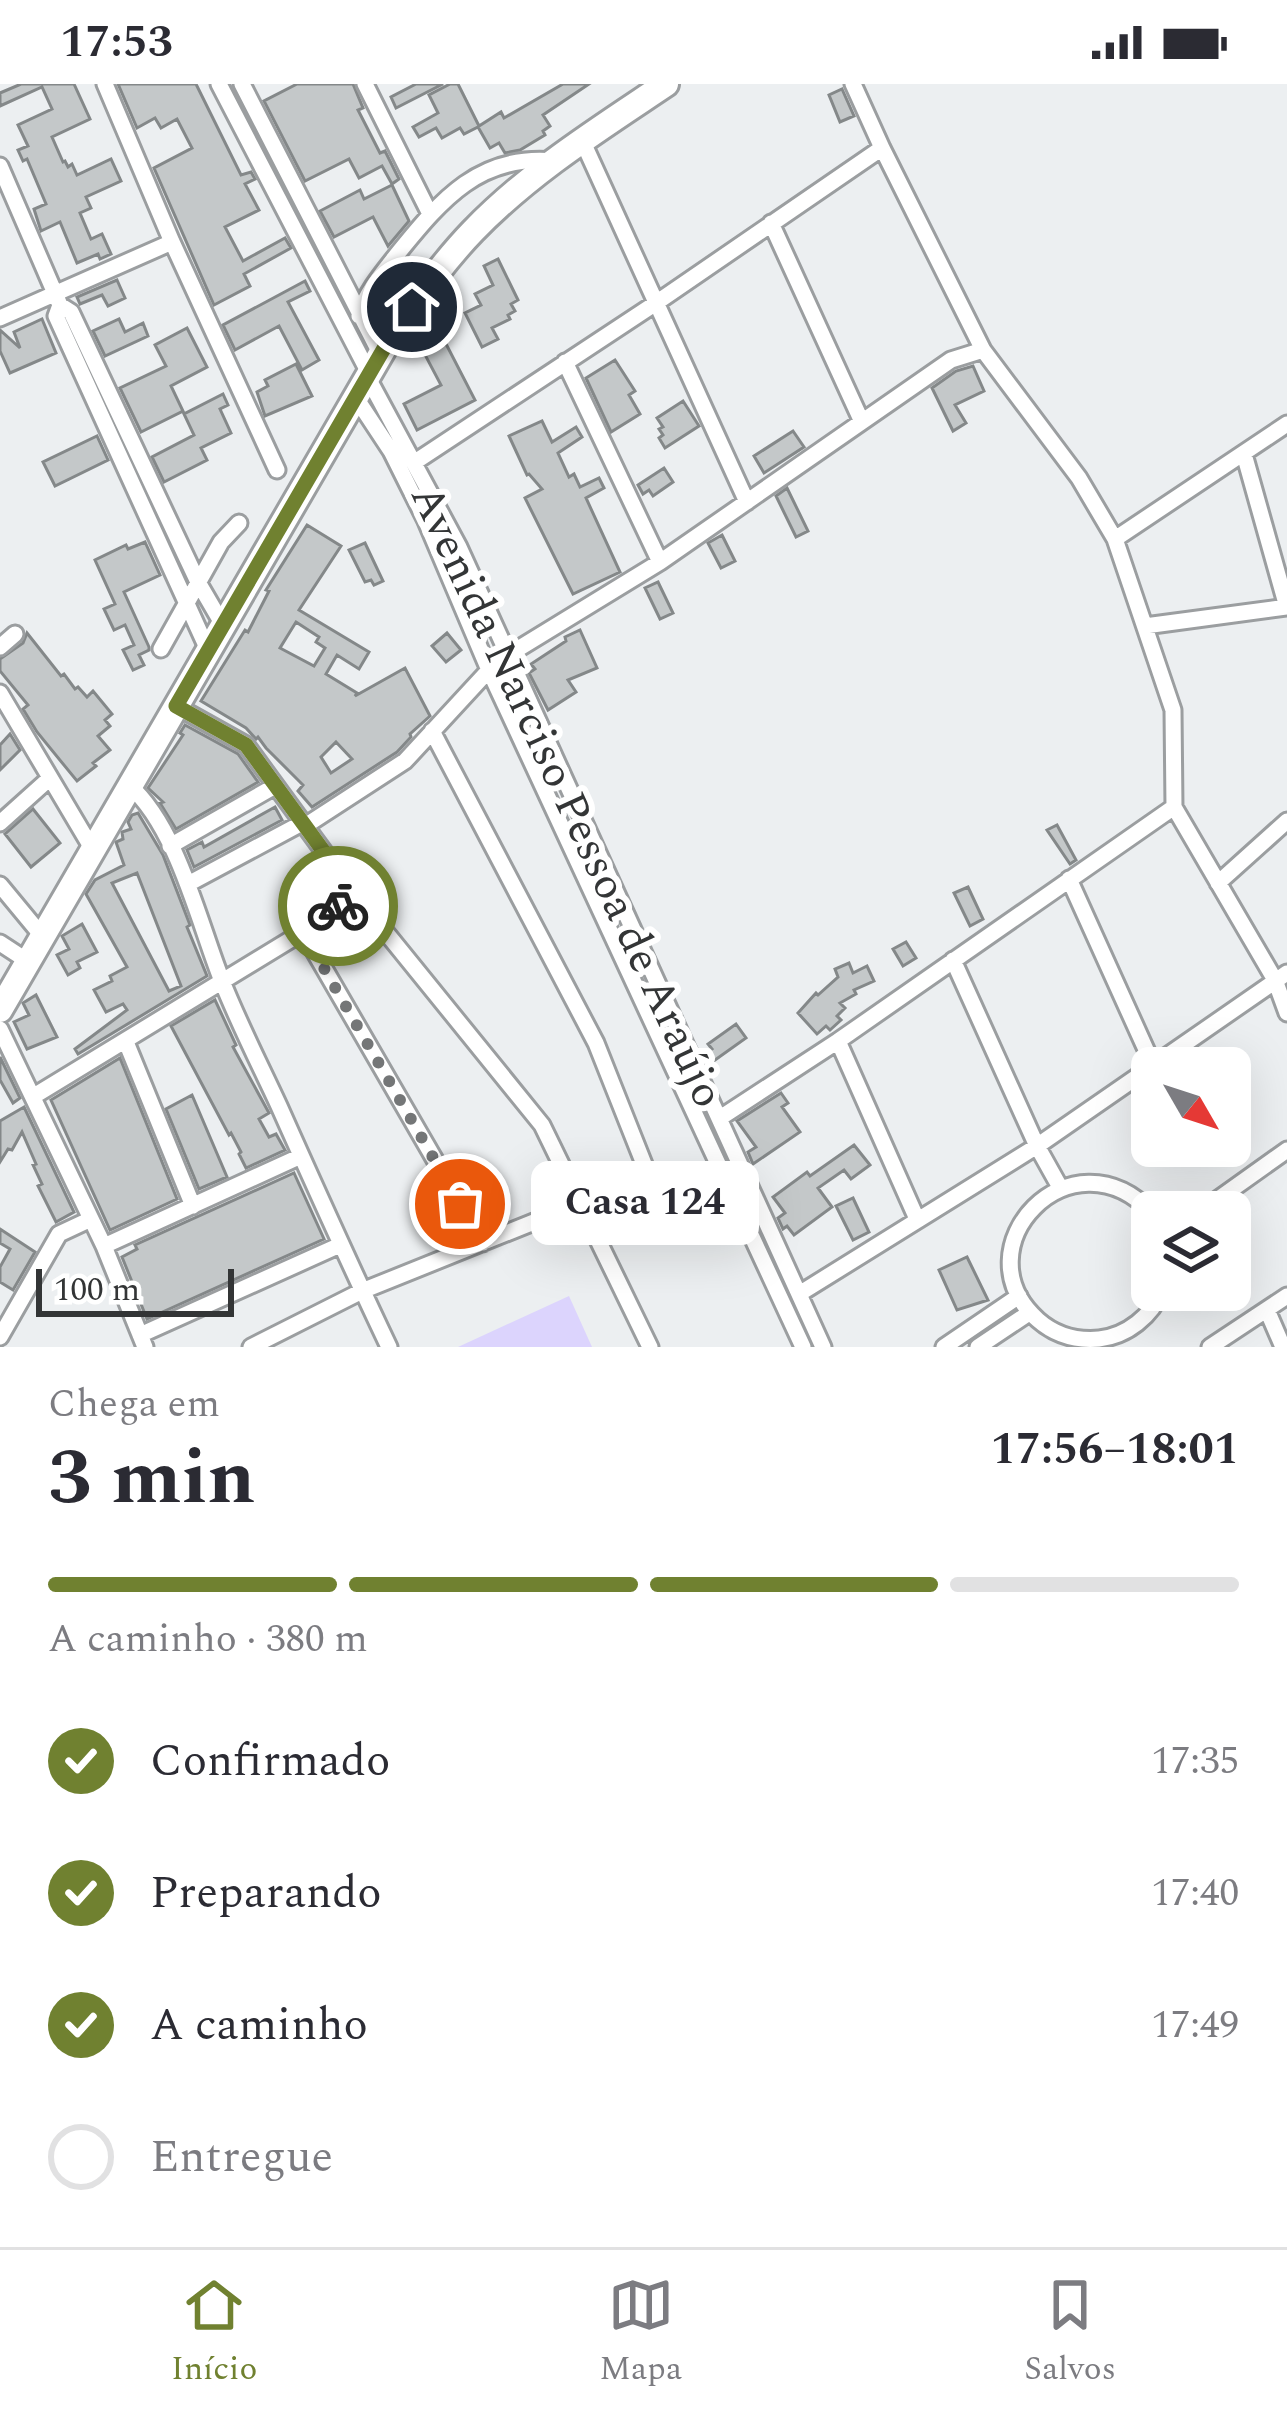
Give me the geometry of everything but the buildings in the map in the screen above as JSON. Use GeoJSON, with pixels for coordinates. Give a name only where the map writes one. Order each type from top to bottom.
{"type":"FeatureCollection","features":[{"type":"Feature","properties":{"kind":"highway"},"geometry":{"type":"LineString","coordinates":[[0,1010],[368,377],[430,280],[524,183],[666,84]]}},
{"type":"Feature","properties":{"kind":"street"},"geometry":{"type":"LineString","coordinates":[[104,84],[277,470]]}},
{"type":"Feature","properties":{"kind":"street"},"geometry":{"type":"LineString","coordinates":[[219,84],[368,377]]}},
{"type":"Feature","properties":{"kind":"street"},"geometry":{"type":"LineString","coordinates":[[242,84],[360,315],[368,377]]}},
{"type":"Feature","properties":{"kind":"street"},"geometry":{"type":"LineString","coordinates":[[365,84],[430,214]]}},
{"type":"Feature","properties":{"kind":"street"},"geometry":{"type":"LineString","coordinates":[[853,84],[983,350],[1079,478],[1115,539],[1173,710],[1174,807],[1281,976],[1287,1013]]}},
{"type":"Feature","properties":{"kind":"street"},"geometry":{"type":"LineString","coordinates":[[582,140],[746,502]]}},
{"type":"Feature","properties":{"kind":"street"},"geometry":{"type":"LineString","coordinates":[[415,462],[882,148]]}},
{"type":"Feature","properties":{"kind":"street"},"geometry":{"type":"LineString","coordinates":[[351,340],[364,301],[389,264],[461,185],[500,164],[528,158],[554,161]]}},
{"type":"Feature","properties":{"kind":"street"},"geometry":{"type":"LineString","coordinates":[[0,166],[57,299],[71,312],[198,582],[223,625]]}},
{"type":"Feature","properties":{"kind":"street"},"geometry":{"type":"LineString","coordinates":[[771,223],[862,422]]}},
{"type":"Feature","properties":{"kind":"street"},"geometry":{"type":"LineString","coordinates":[[0,318],[57,299],[172,242]]}},
{"type":"Feature","properties":{"kind":"street"},"geometry":{"type":"LineString","coordinates":[[57,299],[56,316],[208,650]]}},
{"type":"Feature","properties":{"kind":"street"},"geometry":{"type":"LineString","coordinates":[[188,884],[303,825],[405,761],[489,670],[508,656],[660,562],[951,360],[983,350]]}},
{"type":"Feature","properties":{"kind":"street"},"geometry":{"type":"LineString","coordinates":[[565,362],[660,562]]}},
{"type":"Feature","properties":{"kind":"street","name":"Avenida Narciso Pessoa de Araújo"},"geometry":{"type":"LineString","coordinates":[[368,377],[459,547],[823,1347]]}},
{"type":"Feature","properties":{"kind":"street","name":"Avenida Narciso Pessoa de Araújo"},"geometry":{"type":"LineString","coordinates":[[368,377],[402,470],[489,670],[803,1347]]}},
{"type":"Feature","properties":{"kind":"street"},"geometry":{"type":"LineString","coordinates":[[1115,539],[1287,424]]}},
{"type":"Feature","properties":{"kind":"street"},"geometry":{"type":"LineString","coordinates":[[1145,626],[1287,607],[1244,454]]}},
{"type":"Feature","properties":{"kind":"street"},"geometry":{"type":"LineString","coordinates":[[161,649],[221,542],[239,523]]}},
{"type":"Feature","properties":{"kind":"street"},"geometry":{"type":"LineString","coordinates":[[0,647],[15,634]]}},
{"type":"Feature","properties":{"kind":"street"},"geometry":{"type":"LineString","coordinates":[[0,693],[93,850]]}},
{"type":"Feature","properties":{"kind":"street"},"geometry":{"type":"LineString","coordinates":[[176,706],[246,745],[354,893],[542,1125],[650,1347]]}},
{"type":"Feature","properties":{"kind":"street"},"geometry":{"type":"LineString","coordinates":[[432,731],[596,1043],[644,1164]]}},
{"type":"Feature","properties":{"kind":"street"},"geometry":{"type":"LineString","coordinates":[[0,823],[50,778]]}},
{"type":"Feature","properties":{"kind":"street"},"geometry":{"type":"LineString","coordinates":[[129,785],[143,797],[188,884],[222,981],[389,1347]]}},
{"type":"Feature","properties":{"kind":"street"},"geometry":{"type":"LineString","coordinates":[[170,846],[275,786]]}},
{"type":"Feature","properties":{"kind":"street"},"geometry":{"type":"LineString","coordinates":[[720,1118],[1174,807]]}},
{"type":"Feature","properties":{"kind":"street"},"geometry":{"type":"LineString","coordinates":[[1218,883],[1287,821]]}},
{"type":"Feature","properties":{"kind":"street"},"geometry":{"type":"LineString","coordinates":[[1069,880],[1145,1047]]}},
{"type":"Feature","properties":{"kind":"street"},"geometry":{"type":"LineString","coordinates":[[0,885],[43,937]]}},
{"type":"Feature","properties":{"kind":"street"},"geometry":{"type":"LineString","coordinates":[[34,1096],[303,932],[354,893]]}},
{"type":"Feature","properties":{"kind":"street"},"geometry":{"type":"LineString","coordinates":[[303,932],[483,1243]]}},
{"type":"Feature","properties":{"kind":"street"},"geometry":{"type":"LineString","coordinates":[[0,943],[29,962]]}},
{"type":"Feature","properties":{"kind":"street"},"geometry":{"type":"LineString","coordinates":[[953,960],[1037,1147],[1061,1189]]}},
{"type":"Feature","properties":{"kind":"street"},"geometry":{"type":"LineString","coordinates":[[1179,1047],[1281,976]]}},
{"type":"Feature","properties":{"kind":"street"},"geometry":{"type":"LineString","coordinates":[[0,1029],[104,1246],[142,1341],[340,1244]]}},
{"type":"Feature","properties":{"kind":"street"},"geometry":{"type":"LineString","coordinates":[[838,1041],[917,1219]]}},
{"type":"Feature","properties":{"kind":"street"},"geometry":{"type":"LineString","coordinates":[[126,1042],[193,1206]]}},
{"type":"Feature","properties":{"kind":"street"},"geometry":{"type":"LineString","coordinates":[[799,1294],[1037,1147],[1131,1081]]}},
{"type":"Feature","properties":{"kind":"street"},"geometry":{"type":"LineString","coordinates":[[1229,1191],[1287,1150]]}},
{"type":"Feature","properties":{"kind":"street"},"geometry":{"type":"LineString","coordinates":[[104,1246],[301,1156]]}},
{"type":"Feature","properties":{"kind":"street"},"geometry":{"type":"LineString","coordinates":[[1131,1195],[1096,1183],[1051,1192],[1019,1226],[1011,1270],[1030,1312],[1045,1327],[1064,1336],[1130,1339],[1149,1311]]}},
{"type":"Feature","properties":{"kind":"street"},"geometry":{"type":"LineString","coordinates":[[251,1347],[362,1291],[581,1203]]}},
{"type":"Feature","properties":{"kind":"street"},"geometry":{"type":"LineString","coordinates":[[0,1336],[59,1234],[91,1219]]}},
{"type":"Feature","properties":{"kind":"street"},"geometry":{"type":"LineString","coordinates":[[944,1347],[1019,1296]]}},
{"type":"Feature","properties":{"kind":"street"},"geometry":{"type":"LineString","coordinates":[[1210,1347],[1287,1296]]}},
{"type":"Feature","properties":{"kind":"street"},"geometry":{"type":"LineString","coordinates":[[1267,1310],[1283,1347]]}},
{"type":"Feature","properties":{"kind":"street"},"geometry":{"type":"LineString","coordinates":[[978,1347],[1030,1312]]}},
{"type":"Feature","properties":{"kind":"shaded area"},"geometry":{"type":"Polygon","coordinates":[[[569,1296],[592,1347],[458,1347],[569,1296]]]}},
{"type":"Feature","properties":{"kind":"way so far"},"geometry":{"type":"LineString","coordinates":[[338,906],[303,932],[460,1204]]}},
{"type":"Feature","properties":{"kind":"place","name":"Casa 124"},"geometry":{"type":"Point","coordinates":[460,1204]}},
{"type":"Feature","properties":{"kind":"route"},"geometry":{"type":"LineString","coordinates":[[338,906],[354,893],[246,745],[176,706],[412,307]]}}]}
